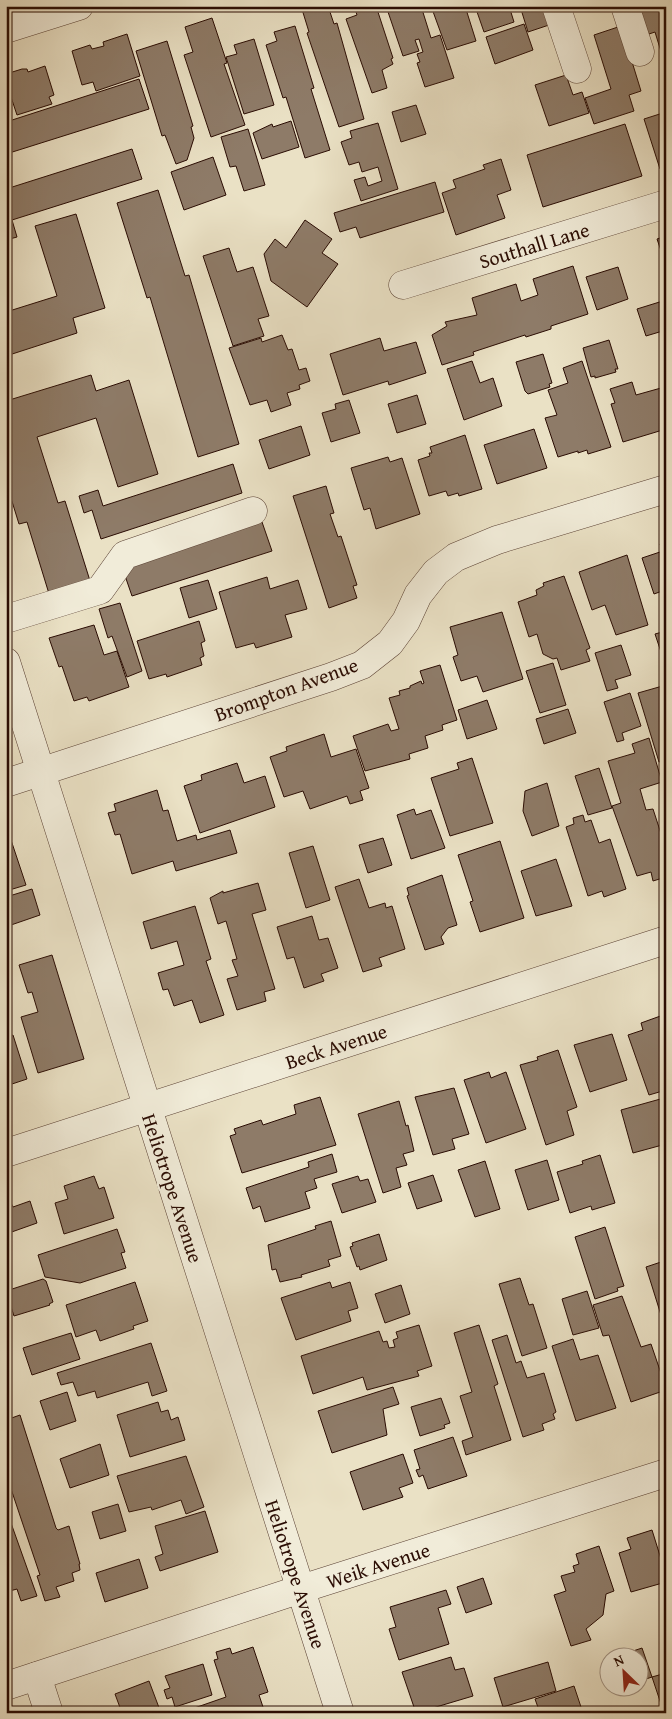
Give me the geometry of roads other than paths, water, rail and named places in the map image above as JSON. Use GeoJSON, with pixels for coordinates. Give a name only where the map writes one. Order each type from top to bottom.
{"type":"FeatureCollection","features":[{"type":"Feature","properties":{"kind":"street"},"geometry":{"type":"LineString","coordinates":[[6,29],[78,6]]}},
{"type":"Feature","properties":{"kind":"street"},"geometry":{"type":"LineString","coordinates":[[556,6],[577,69]]}},
{"type":"Feature","properties":{"kind":"street"},"geometry":{"type":"LineString","coordinates":[[625,6],[640,52]]}},
{"type":"Feature","properties":{"kind":"street","name":"Southall Lane"},"geometry":{"type":"LineString","coordinates":[[403,285],[666,204]]}},
{"type":"Feature","properties":{"kind":"street","name":"Brompton Avenue"},"geometry":{"type":"LineString","coordinates":[[6,783],[331,677],[362,664],[390,643],[406,621],[418,595],[436,572],[456,557],[497,540],[666,489]]}},
{"type":"Feature","properties":{"kind":"street"},"geometry":{"type":"LineString","coordinates":[[6,619],[100,590],[125,555],[253,511]]}},
{"type":"Feature","properties":{"kind":"street","name":"Heliotrope Avenue"},"geometry":{"type":"LineString","coordinates":[[6,662],[340,1713]]}},
{"type":"Feature","properties":{"kind":"street","name":"Beck Avenue"},"geometry":{"type":"LineString","coordinates":[[6,1153],[666,940]]}},
{"type":"Feature","properties":{"kind":"street","name":"Weik Avenue"},"geometry":{"type":"LineString","coordinates":[[6,1686],[301,1589],[666,1473]]}},
{"type":"Feature","properties":{"kind":"street"},"geometry":{"type":"LineString","coordinates":[[37,1676],[49,1713]]}}]}
